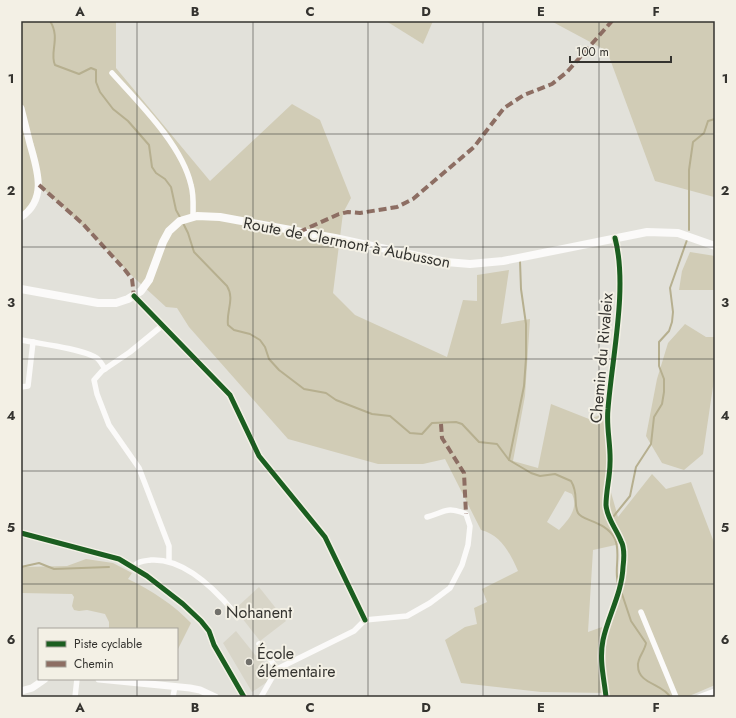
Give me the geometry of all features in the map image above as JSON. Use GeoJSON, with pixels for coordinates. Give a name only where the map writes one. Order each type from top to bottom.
{"type":"FeatureCollection","features":[{"type":"Feature","properties":{"kind":"main road","name":"Route de Clermont à Aubusson"},"geometry":{"type":"LineString","coordinates":[[21,289],[103,303],[120,302],[134,296],[149,280],[163,242],[169,231],[180,221],[193,216],[220,217],[353,241],[442,261],[470,264],[503,261],[642,232],[663,231],[686,235],[715,246]]}},
{"type":"Feature","properties":{"kind":"street"},"geometry":{"type":"LineString","coordinates":[[112,73],[155,121],[178,156],[187,172],[192,186],[193,216]]}},
{"type":"Feature","properties":{"kind":"street"},"geometry":{"type":"LineString","coordinates":[[21,108],[36,163],[38,185],[37,196],[33,205],[21,217]]}},
{"type":"Feature","properties":{"kind":"street","name":"Chemin du Rivaleix"},"geometry":{"type":"LineString","coordinates":[[606,697],[601,662],[602,652],[604,639],[623,574],[622,541],[609,519],[606,506],[610,464],[608,409],[613,372],[620,281],[619,259],[615,238]]}},
{"type":"Feature","properties":{"kind":"street"},"geometry":{"type":"LineString","coordinates":[[134,296],[230,395],[259,456],[325,536],[365,620]]}},
{"type":"Feature","properties":{"kind":"street"},"geometry":{"type":"LineString","coordinates":[[163,325],[130,352],[105,369],[94,380],[97,394],[109,426],[139,468],[167,541],[170,552],[169,560]]}},
{"type":"Feature","properties":{"kind":"street"},"geometry":{"type":"LineString","coordinates":[[21,340],[57,346],[96,357],[105,369]]}},
{"type":"Feature","properties":{"kind":"street"},"geometry":{"type":"LineString","coordinates":[[21,387],[28,386],[32,342]]}},
{"type":"Feature","properties":{"kind":"street"},"geometry":{"type":"LineString","coordinates":[[261,697],[277,669],[354,631],[365,620],[407,616],[430,603],[450,588],[462,564],[468,545],[470,526],[466,514],[455,509],[445,509],[427,517]]}},
{"type":"Feature","properties":{"kind":"street"},"geometry":{"type":"LineString","coordinates":[[21,533],[105,554],[134,566],[183,604],[201,621],[209,631],[214,645],[244,697]]}},
{"type":"Feature","properties":{"kind":"street"},"geometry":{"type":"LineString","coordinates":[[134,566],[137,562],[145,560],[169,560],[199,578],[234,612]]}},
{"type":"Feature","properties":{"kind":"street"},"geometry":{"type":"LineString","coordinates":[[641,612],[676,697]]}},
{"type":"Feature","properties":{"kind":"street"},"geometry":{"type":"LineString","coordinates":[[258,644],[277,669]]}},
{"type":"Feature","properties":{"kind":"street"},"geometry":{"type":"LineString","coordinates":[[21,691],[32,688],[44,680]]}},
{"type":"Feature","properties":{"kind":"street"},"geometry":{"type":"LineString","coordinates":[[75,696],[77,680]]}},
{"type":"Feature","properties":{"kind":"street"},"geometry":{"type":"LineString","coordinates":[[110,680],[175,686],[200,690],[215,697]]}},
{"type":"Feature","properties":{"kind":"street"},"geometry":{"type":"LineString","coordinates":[[173,697],[175,686]]}},
{"type":"Feature","properties":{"kind":"street"},"geometry":{"type":"LineString","coordinates":[[700,697],[715,690]]}},
{"type":"Feature","properties":{"kind":"shaded area"},"geometry":{"type":"Polygon","coordinates":[[[21,21],[116,21],[116,68],[210,181],[292,104],[320,120],[351,198],[343,213],[333,293],[355,315],[447,357],[463,300],[477,301],[477,275],[509,270],[501,324],[530,319],[525,396],[513,461],[538,468],[551,404],[589,419],[603,414],[610,489],[618,517],[652,474],[666,489],[691,482],[715,545],[715,685],[687,697],[609,697],[604,662],[608,631],[623,587],[620,544],[593,550],[588,632],[602,627],[599,656],[606,693],[541,692],[461,683],[445,640],[465,627],[477,624],[474,608],[487,602],[482,589],[518,571],[508,551],[499,540],[488,532],[481,530],[445,459],[423,464],[378,464],[288,439],[189,327],[177,308],[166,307],[39,185],[36,197],[21,218],[21,21]],[[565,491],[547,522],[559,530],[572,514],[574,499],[572,494],[565,491]]]}},
{"type":"Feature","properties":{"kind":"shaded area"},"geometry":{"type":"Polygon","coordinates":[[[386,21],[433,21],[423,44],[386,21]]]}},
{"type":"Feature","properties":{"kind":"shaded area"},"geometry":{"type":"Polygon","coordinates":[[[551,21],[715,21],[714,197],[655,181],[607,51],[551,21]]]}},
{"type":"Feature","properties":{"kind":"shaded area"},"geometry":{"type":"Polygon","coordinates":[[[690,252],[715,256],[715,290],[679,290],[682,271],[690,252]]]}},
{"type":"Feature","properties":{"kind":"shaded area"},"geometry":{"type":"Polygon","coordinates":[[[685,324],[706,337],[715,337],[715,373],[703,454],[684,470],[662,463],[646,436],[657,379],[668,343],[685,324]]]}},
{"type":"Feature","properties":{"kind":"shaded area"},"geometry":{"type":"Polygon","coordinates":[[[86,559],[113,563],[132,573],[128,579],[162,598],[191,623],[178,649],[178,628],[109,628],[109,622],[105,614],[87,610],[74,610],[72,606],[74,597],[72,594],[21,593],[21,567],[67,566],[86,559]]]}},
{"type":"Feature","properties":{"kind":"shaded area"},"geometry":{"type":"Polygon","coordinates":[[[259,587],[286,621],[260,641],[235,609],[259,587]]]}},
{"type":"Feature","properties":{"kind":"shaded area","name":"École élémentaire"},"geometry":{"type":"Polygon","coordinates":[[[236,631],[260,661],[263,659],[264,661],[262,664],[271,674],[267,682],[252,692],[223,643],[236,631]]]}},
{"type":"Feature","properties":{"kind":"waterway"},"geometry":{"type":"LineString","coordinates":[[50,21],[55,33],[53,55],[55,65],[79,74],[91,68],[96,70],[96,82],[100,92],[113,109],[128,121],[149,145],[152,167],[156,173],[165,179],[171,187],[176,210],[181,219]]}},
{"type":"Feature","properties":{"kind":"waterway"},"geometry":{"type":"LineString","coordinates":[[689,230],[689,170],[693,142],[704,133],[708,121],[715,119]]}},
{"type":"Feature","properties":{"kind":"waterway"},"geometry":{"type":"LineString","coordinates":[[183,223],[194,252],[227,286],[230,296],[228,325],[234,330],[250,334],[260,340],[265,347],[269,359],[279,370],[304,389],[326,393],[336,400],[372,414],[390,416],[410,433],[422,434],[432,423],[456,422],[462,424],[479,442],[497,444],[509,460],[531,473],[540,476],[555,474],[571,481],[575,490],[576,506],[580,516],[606,528],[615,539],[617,544],[618,584]]}},
{"type":"Feature","properties":{"kind":"waterway"},"geometry":{"type":"LineString","coordinates":[[613,517],[630,496],[636,467],[651,444],[654,417],[662,404],[664,379],[659,366],[659,342],[669,331],[672,322],[673,312],[670,288],[687,240]]}},
{"type":"Feature","properties":{"kind":"waterway"},"geometry":{"type":"LineString","coordinates":[[509,460],[524,386],[526,358],[526,324],[521,289],[520,261]]}},
{"type":"Feature","properties":{"kind":"waterway"},"geometry":{"type":"LineString","coordinates":[[21,567],[39,563],[54,569],[109,567]]}},
{"type":"Feature","properties":{"kind":"waterway"},"geometry":{"type":"LineString","coordinates":[[621,591],[631,621],[646,643],[638,663],[639,672],[642,677],[662,689],[670,697]]}},
{"type":"Feature","properties":{"kind":"marked path"},"geometry":{"type":"LineString","coordinates":[[299,232],[339,214],[348,212],[360,213],[397,207],[413,199],[474,147],[504,108],[524,95],[552,84],[567,72],[612,21]]}},
{"type":"Feature","properties":{"kind":"marked path"},"geometry":{"type":"LineString","coordinates":[[39,185],[83,224],[125,270],[132,279],[134,296]]}},
{"type":"Feature","properties":{"kind":"marked path"},"geometry":{"type":"LineString","coordinates":[[441,424],[442,438],[464,473],[466,514]]}},
{"type":"Feature","properties":{"kind":"cycle path"},"geometry":{"type":"LineString","coordinates":[[606,697],[602,647],[605,631],[618,595],[624,557],[622,544],[610,519],[606,505],[610,468],[608,416],[620,300],[619,257],[615,238]]}},
{"type":"Feature","properties":{"kind":"cycle path"},"geometry":{"type":"LineString","coordinates":[[134,296],[230,395],[259,456],[325,537],[365,620]]}},
{"type":"Feature","properties":{"kind":"cycle path"},"geometry":{"type":"LineString","coordinates":[[21,533],[119,559],[147,576],[183,604],[201,621],[209,631],[214,645],[244,697]]}},
{"type":"Feature","properties":{"kind":"place","name":"Nohanent"},"geometry":{"type":"Point","coordinates":[218,612]}},
{"type":"Feature","properties":{"kind":"place","name":"École élémentaire"},"geometry":{"type":"Point","coordinates":[249,662]}}]}
